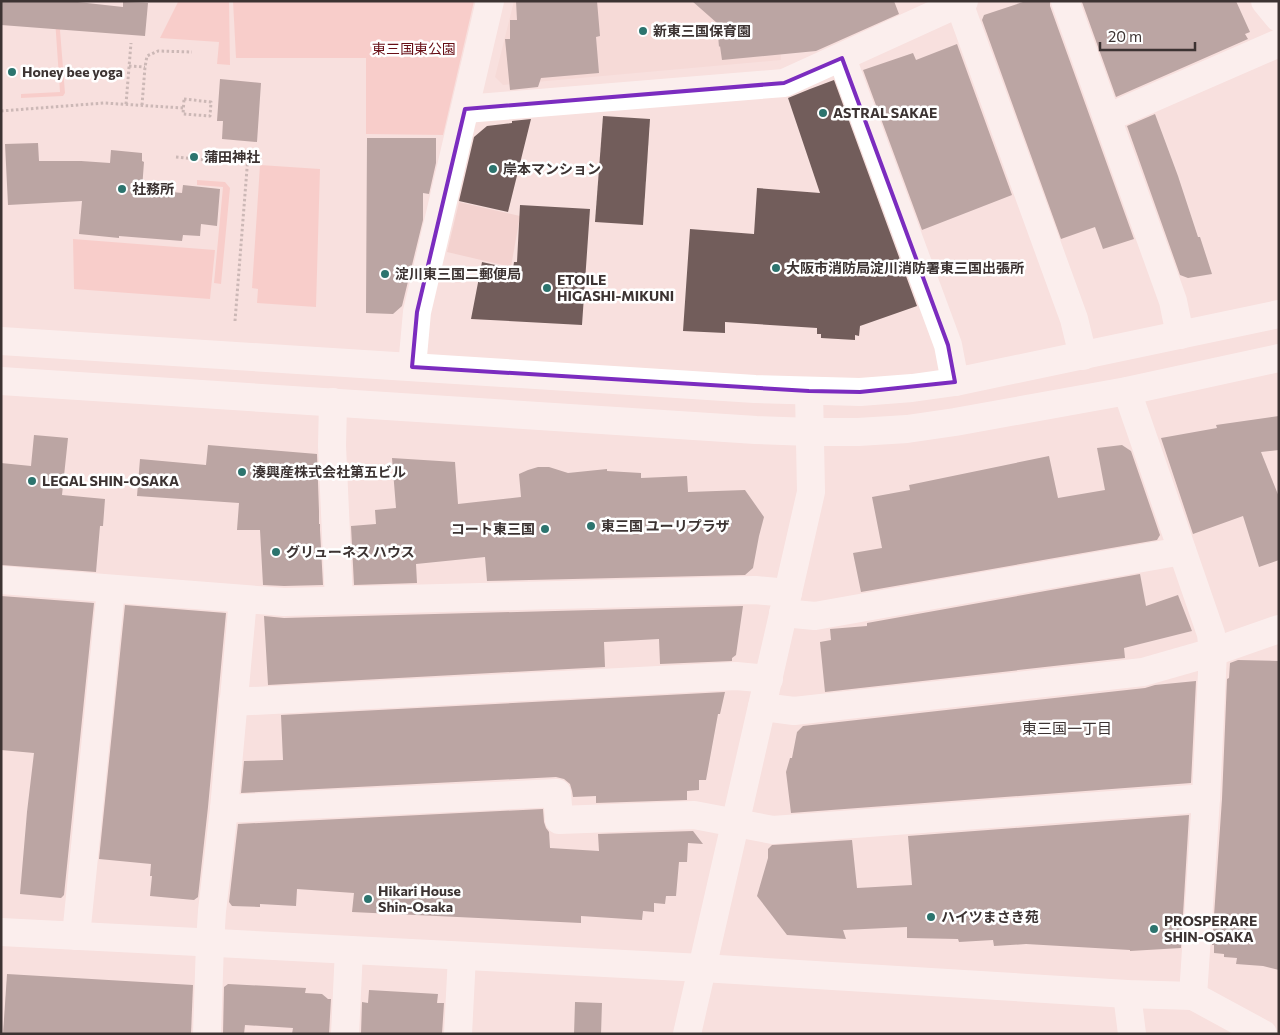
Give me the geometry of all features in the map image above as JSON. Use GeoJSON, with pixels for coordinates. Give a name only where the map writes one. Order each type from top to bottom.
{"type":"FeatureCollection","features":[{"type":"Feature","properties":{"kind":"street"},"geometry":{"type":"LineString","coordinates":[[412,367],[417,312],[490,1]]}},
{"type":"Feature","properties":{"kind":"street"},"geometry":{"type":"LineString","coordinates":[[1065,1],[1173,301],[1180,335]]}},
{"type":"Feature","properties":{"kind":"street"},"geometry":{"type":"LineString","coordinates":[[1265,1],[1279,18]]}},
{"type":"Feature","properties":{"kind":"street"},"geometry":{"type":"LineString","coordinates":[[465,109],[784,83],[962,2],[1074,319],[1083,356]]}},
{"type":"Feature","properties":{"kind":"street"},"geometry":{"type":"LineString","coordinates":[[1107,118],[1279,42]]}},
{"type":"Feature","properties":{"kind":"street"},"geometry":{"type":"LineString","coordinates":[[842,58],[948,345],[955,382]]}},
{"type":"Feature","properties":{"kind":"street"},"geometry":{"type":"LineString","coordinates":[[1,341],[756,389],[860,392],[955,382],[1279,314]]}},
{"type":"Feature","properties":{"kind":"street"},"geometry":{"type":"LineString","coordinates":[[1,381],[811,432],[858,432],[908,429],[965,420],[1126,391],[1279,358]]}},
{"type":"Feature","properties":{"kind":"street"},"geometry":{"type":"LineString","coordinates":[[687,1034],[811,492],[809,391]]}},
{"type":"Feature","properties":{"kind":"street"},"geometry":{"type":"LineString","coordinates":[[1126,391],[1211,634],[1212,652],[1206,798],[1193,996]]}},
{"type":"Feature","properties":{"kind":"street"},"geometry":{"type":"LineString","coordinates":[[333,402],[332,446],[339,600]]}},
{"type":"Feature","properties":{"kind":"street"},"geometry":{"type":"LineString","coordinates":[[1,580],[284,602],[755,590],[815,616],[1182,551]]}},
{"type":"Feature","properties":{"kind":"street"},"geometry":{"type":"LineString","coordinates":[[76,936],[110,589]]}},
{"type":"Feature","properties":{"kind":"street"},"geometry":{"type":"LineString","coordinates":[[207,1034],[210,942],[234,702],[242,599]]}},
{"type":"Feature","properties":{"kind":"street"},"geometry":{"type":"LineString","coordinates":[[762,707],[794,711],[1143,672],[1212,652],[1279,629]]}},
{"type":"Feature","properties":{"kind":"street"},"geometry":{"type":"LineString","coordinates":[[234,702],[736,676],[768,679]]}},
{"type":"Feature","properties":{"kind":"street"},"geometry":{"type":"LineString","coordinates":[[224,809],[557,793],[559,820],[694,815],[773,830],[1206,798]]}},
{"type":"Feature","properties":{"kind":"street"},"geometry":{"type":"LineString","coordinates":[[1,932],[702,968],[1127,994],[1193,996],[1263,1034]]}},
{"type":"Feature","properties":{"kind":"street"},"geometry":{"type":"LineString","coordinates":[[345,1034],[349,950]]}},
{"type":"Feature","properties":{"kind":"street"},"geometry":{"type":"LineString","coordinates":[[458,1034],[462,956]]}},
{"type":"Feature","properties":{"kind":"street"},"geometry":{"type":"LineString","coordinates":[[1127,994],[1132,1034]]}},
{"type":"Feature","properties":{"kind":"path"},"geometry":{"type":"LineString","coordinates":[[126,104],[131,43]]}},
{"type":"Feature","properties":{"kind":"path"},"geometry":{"type":"LineString","coordinates":[[142,105],[147,56],[158,51],[192,52]]}},
{"type":"Feature","properties":{"kind":"path"},"geometry":{"type":"LineString","coordinates":[[129,66],[145,67]]}},
{"type":"Feature","properties":{"kind":"path"},"geometry":{"type":"LineString","coordinates":[[184,99],[212,102],[210,116],[183,114],[183,108],[184,99]]}},
{"type":"Feature","properties":{"kind":"path"},"geometry":{"type":"LineString","coordinates":[[1,111],[104,103],[183,108]]}},
{"type":"Feature","properties":{"kind":"path"},"geometry":{"type":"LineString","coordinates":[[176,157],[228,162],[229,155]]}},
{"type":"Feature","properties":{"kind":"path"},"geometry":{"type":"LineString","coordinates":[[235,321],[248,156]]}},
{"type":"Feature","properties":{"kind":"highlighted area"},"geometry":{"type":"Polygon","coordinates":[[[842,58],[948,345],[955,382],[860,392],[809,391],[412,367],[417,312],[465,109],[784,83],[842,58]]]}},
{"type":"Feature","properties":{"kind":"shaded area","name":"新東三国保育園"},"geometry":{"type":"Polygon","coordinates":[[[514,1],[778,1],[781,60],[503,85],[495,77],[514,1]]]}},
{"type":"Feature","properties":{"kind":"shaded area"},"geometry":{"type":"Polygon","coordinates":[[[459,202],[520,216],[511,267],[447,252],[459,202]]]}},
{"type":"Feature","properties":{"kind":"green space"},"geometry":{"type":"Polygon","coordinates":[[[229,1],[230,65],[217,64],[219,42],[160,38],[178,2],[229,1]]]}},
{"type":"Feature","properties":{"kind":"green space","name":"東三国東公園"},"geometry":{"type":"Polygon","coordinates":[[[233,1],[474,1],[443,135],[366,134],[366,58],[236,58],[233,1]]]}},
{"type":"Feature","properties":{"kind":"green space"},"geometry":{"type":"Polygon","coordinates":[[[54,5],[65,26],[60,30],[65,93],[63,96],[21,98],[21,94],[60,92],[54,5]]]}},
{"type":"Feature","properties":{"kind":"green space"},"geometry":{"type":"Polygon","coordinates":[[[260,165],[320,169],[316,307],[257,303],[258,289],[252,288],[260,165]]]}},
{"type":"Feature","properties":{"kind":"green space"},"geometry":{"type":"Polygon","coordinates":[[[197,180],[225,182],[230,188],[221,284],[214,283],[223,187],[197,185],[197,180]]]}},
{"type":"Feature","properties":{"kind":"green space"},"geometry":{"type":"Polygon","coordinates":[[[73,239],[215,250],[210,299],[74,289],[73,239]]]}},
{"type":"Feature","properties":{"kind":"building"},"geometry":{"type":"Polygon","coordinates":[[[1,1],[69,1],[123,7],[123,2],[148,3],[145,36],[1,25],[1,1]]]}},
{"type":"Feature","properties":{"kind":"building"},"geometry":{"type":"Polygon","coordinates":[[[516,1],[597,1],[600,36],[596,37],[599,73],[541,78],[538,87],[510,90],[505,39],[510,39],[510,20],[517,20],[516,1]]]}},
{"type":"Feature","properties":{"kind":"building"},"geometry":{"type":"Polygon","coordinates":[[[692,1],[894,1],[899,14],[816,51],[722,60],[717,23],[692,1]]]}},
{"type":"Feature","properties":{"kind":"building"},"geometry":{"type":"Polygon","coordinates":[[[1026,1],[1050,1],[1050,6],[1134,239],[1103,249],[1095,227],[1061,239],[982,20],[984,15],[1026,1]]]}},
{"type":"Feature","properties":{"kind":"building"},"geometry":{"type":"Polygon","coordinates":[[[1236,1],[1250,32],[1245,34],[1248,39],[1116,97],[1082,2],[1236,1]]]}},
{"type":"Feature","properties":{"kind":"building"},"geometry":{"type":"Polygon","coordinates":[[[957,44],[1012,195],[922,230],[863,70],[913,53],[916,60],[957,44]]]}},
{"type":"Feature","properties":{"kind":"building"},"geometry":{"type":"Polygon","coordinates":[[[220,79],[261,83],[257,142],[222,139],[223,121],[217,121],[220,79]]]}},
{"type":"Feature","properties":{"kind":"building"},"geometry":{"type":"Polygon","coordinates":[[[834,80],[917,306],[860,326],[859,336],[855,335],[855,340],[821,338],[821,334],[817,334],[817,328],[725,322],[725,333],[683,331],[690,229],[754,234],[757,188],[820,193],[788,98],[834,80]]]}},
{"type":"Feature","properties":{"kind":"building"},"geometry":{"type":"Polygon","coordinates":[[[1155,114],[1212,274],[1188,278],[1180,275],[1127,126],[1155,114]]]}},
{"type":"Feature","properties":{"kind":"building"},"geometry":{"type":"Polygon","coordinates":[[[603,116],[650,119],[643,225],[595,222],[603,116]]]}},
{"type":"Feature","properties":{"kind":"building","name":"岸本マンション"},"geometry":{"type":"Polygon","coordinates":[[[531,119],[508,212],[459,201],[474,137],[487,126],[531,119]]]}},
{"type":"Feature","properties":{"kind":"building"},"geometry":{"type":"Polygon","coordinates":[[[367,138],[436,138],[436,163],[429,194],[423,193],[423,220],[402,306],[393,314],[366,313],[367,138]]]}},
{"type":"Feature","properties":{"kind":"building"},"geometry":{"type":"Polygon","coordinates":[[[38,143],[39,161],[110,163],[111,150],[142,153],[142,161],[144,162],[142,189],[182,193],[183,185],[220,189],[217,226],[201,224],[200,236],[183,235],[182,241],[79,234],[82,201],[8,205],[5,144],[38,143]]]}},
{"type":"Feature","properties":{"kind":"building","name":"ETOILE HIGASHI-MIKUNI"},"geometry":{"type":"Polygon","coordinates":[[[520,205],[590,209],[582,325],[471,319],[482,262],[513,269],[514,262],[517,262],[520,205]]]}},
{"type":"Feature","properties":{"kind":"building"},"geometry":{"type":"Polygon","coordinates":[[[1279,416],[1279,450],[1261,452],[1279,497],[1279,560],[1259,567],[1243,516],[1193,534],[1161,438],[1217,428],[1216,425],[1279,416]]]}},
{"type":"Feature","properties":{"kind":"building"},"geometry":{"type":"Polygon","coordinates":[[[34,435],[68,438],[62,495],[105,499],[103,526],[100,526],[96,572],[1,565],[1,463],[31,466],[34,435]]]}},
{"type":"Feature","properties":{"kind":"building"},"geometry":{"type":"Polygon","coordinates":[[[208,445],[317,454],[323,585],[263,585],[260,530],[237,530],[239,503],[137,496],[140,459],[206,465],[208,445]]]}},
{"type":"Feature","properties":{"kind":"building"},"geometry":{"type":"Polygon","coordinates":[[[1122,445],[1131,451],[1160,535],[1157,540],[861,592],[853,553],[882,548],[872,497],[910,490],[909,485],[1049,456],[1058,498],[1105,490],[1097,448],[1122,445]]]}},
{"type":"Feature","properties":{"kind":"building"},"geometry":{"type":"Polygon","coordinates":[[[392,458],[455,462],[458,504],[521,497],[519,474],[538,467],[549,467],[568,473],[607,469],[607,471],[641,473],[641,478],[687,476],[688,492],[745,490],[764,517],[753,568],[745,575],[487,581],[485,557],[416,564],[417,583],[354,585],[351,526],[376,524],[375,510],[396,508],[392,458]]]}},
{"type":"Feature","properties":{"kind":"building"},"geometry":{"type":"Polygon","coordinates":[[[1140,574],[1146,606],[1178,595],[1192,631],[1124,648],[1125,658],[825,692],[820,642],[831,640],[830,629],[867,626],[867,623],[1140,574]]]}},
{"type":"Feature","properties":{"kind":"building"},"geometry":{"type":"Polygon","coordinates":[[[1,596],[94,603],[64,895],[61,898],[20,894],[34,753],[1,750],[1,596]]]}},
{"type":"Feature","properties":{"kind":"building"},"geometry":{"type":"Polygon","coordinates":[[[125,605],[226,613],[198,897],[194,900],[150,896],[151,864],[99,859],[125,605]]]}},
{"type":"Feature","properties":{"kind":"building"},"geometry":{"type":"Polygon","coordinates":[[[743,606],[736,655],[732,658],[732,661],[660,664],[659,639],[604,642],[605,667],[268,685],[264,616],[284,618],[743,606]]]}},
{"type":"Feature","properties":{"kind":"building"},"geometry":{"type":"Polygon","coordinates":[[[1238,660],[1279,661],[1279,970],[1263,966],[1236,964],[1237,958],[1224,957],[1224,954],[1214,953],[1214,945],[1212,945],[1222,799],[1227,679],[1229,678],[1230,663],[1238,660]]]}},
{"type":"Feature","properties":{"kind":"building"},"geometry":{"type":"Polygon","coordinates":[[[1196,681],[1191,783],[791,813],[786,772],[790,758],[792,758],[797,732],[803,726],[1196,681]]]}},
{"type":"Feature","properties":{"kind":"building"},"geometry":{"type":"Polygon","coordinates":[[[725,692],[720,714],[718,714],[706,780],[699,780],[699,790],[687,791],[687,800],[596,803],[596,796],[573,797],[570,784],[564,779],[556,777],[241,793],[244,761],[283,760],[281,715],[725,692]]]}},
{"type":"Feature","properties":{"kind":"building"},"geometry":{"type":"Polygon","coordinates":[[[543,809],[544,822],[549,832],[550,848],[599,851],[598,834],[693,831],[703,844],[688,843],[687,862],[679,862],[676,896],[666,896],[665,904],[654,903],[654,912],[643,911],[642,920],[581,916],[581,923],[352,912],[354,893],[297,889],[296,906],[260,904],[260,907],[232,906],[229,902],[238,824],[543,809]]]}},
{"type":"Feature","properties":{"kind":"building"},"geometry":{"type":"Polygon","coordinates":[[[1189,815],[1181,948],[1130,951],[1026,944],[994,946],[993,940],[959,942],[958,939],[907,938],[907,927],[843,930],[846,939],[787,935],[757,896],[768,858],[768,849],[772,845],[852,840],[857,888],[912,885],[908,836],[1189,815]]]}},
{"type":"Feature","properties":{"kind":"building"},"geometry":{"type":"Polygon","coordinates":[[[7,974],[193,985],[191,1034],[3,1034],[7,974]]]}},
{"type":"Feature","properties":{"kind":"building"},"geometry":{"type":"Polygon","coordinates":[[[228,984],[306,988],[305,993],[322,994],[331,999],[329,1034],[292,1034],[293,1028],[245,1025],[244,1034],[223,1034],[224,987],[228,984]]]}},
{"type":"Feature","properties":{"kind":"building"},"geometry":{"type":"Polygon","coordinates":[[[369,990],[438,994],[437,1003],[444,1003],[442,1034],[361,1034],[362,1002],[368,1003],[369,990]]]}},
{"type":"Feature","properties":{"kind":"building"},"geometry":{"type":"Polygon","coordinates":[[[575,1002],[602,1003],[601,1034],[574,1034],[575,1002]]]}},
{"type":"Feature","properties":{"kind":"place","name":"新東三国保育園"},"geometry":{"type":"Point","coordinates":[643,31]}},
{"type":"Feature","properties":{"kind":"place","name":"Honey bee yoga"},"geometry":{"type":"Point","coordinates":[12,72]}},
{"type":"Feature","properties":{"kind":"place","name":"ASTRAL SAKAE"},"geometry":{"type":"Point","coordinates":[823,113]}},
{"type":"Feature","properties":{"kind":"place","name":"蒲田神社"},"geometry":{"type":"Point","coordinates":[194,157]}},
{"type":"Feature","properties":{"kind":"place","name":"岸本マンション"},"geometry":{"type":"Point","coordinates":[493,169]}},
{"type":"Feature","properties":{"kind":"place","name":"社務所"},"geometry":{"type":"Point","coordinates":[122,189]}},
{"type":"Feature","properties":{"kind":"place","name":"大阪市消防局淀川消防署東三国出張所"},"geometry":{"type":"Point","coordinates":[776,268]}},
{"type":"Feature","properties":{"kind":"place","name":"淀川東三国二郵便局"},"geometry":{"type":"Point","coordinates":[385,274]}},
{"type":"Feature","properties":{"kind":"place","name":"ETOILE HIGASHI-MIKUNI"},"geometry":{"type":"Point","coordinates":[547,288]}},
{"type":"Feature","properties":{"kind":"place","name":"湊興産株式会社第五ビル"},"geometry":{"type":"Point","coordinates":[242,472]}},
{"type":"Feature","properties":{"kind":"place","name":"LEGAL SHIN-OSAKA"},"geometry":{"type":"Point","coordinates":[32,481]}},
{"type":"Feature","properties":{"kind":"place","name":"東三国 ユーリプラザ"},"geometry":{"type":"Point","coordinates":[591,526]}},
{"type":"Feature","properties":{"kind":"place","name":"コート東三国"},"geometry":{"type":"Point","coordinates":[545,529]}},
{"type":"Feature","properties":{"kind":"place","name":"グリューネス ハウス"},"geometry":{"type":"Point","coordinates":[276,552]}},
{"type":"Feature","properties":{"kind":"place","name":"Hikari House Shin-Osaka"},"geometry":{"type":"Point","coordinates":[368,899]}},
{"type":"Feature","properties":{"kind":"place","name":"ハイツまさき苑"},"geometry":{"type":"Point","coordinates":[931,917]}},
{"type":"Feature","properties":{"kind":"place","name":"PROSPERARE SHIN-OSAKA"},"geometry":{"type":"Point","coordinates":[1154,929]}},
{"type":"Feature","properties":{"kind":"district","name":"東三国一丁目"},"geometry":{"type":"Point","coordinates":[1067,729]}}]}
